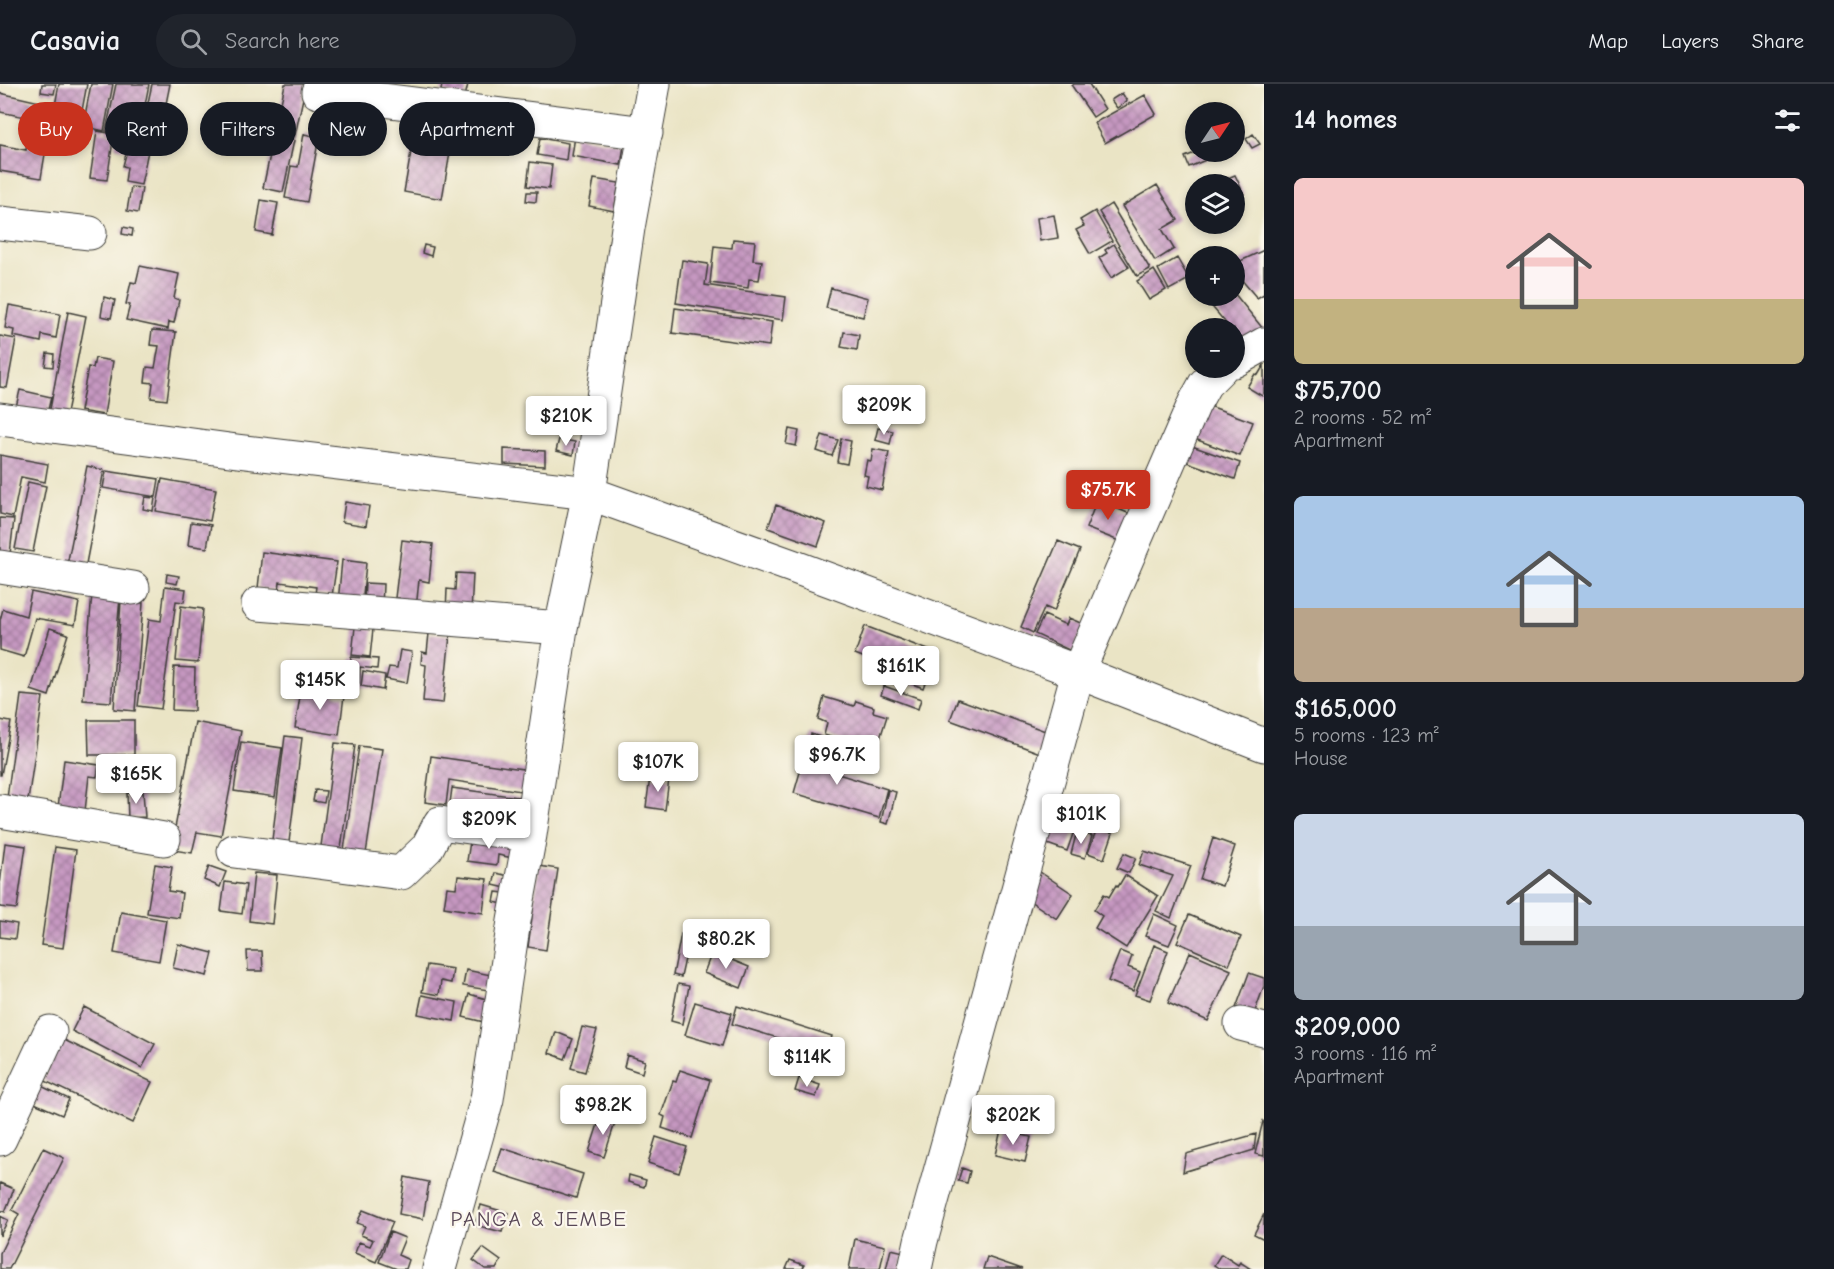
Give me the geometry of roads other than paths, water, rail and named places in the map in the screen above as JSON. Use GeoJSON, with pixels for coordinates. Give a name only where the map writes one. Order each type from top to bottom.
{"type":"FeatureCollection","features":[{"type":"Feature","properties":{"kind":"street"},"geometry":{"type":"LineString","coordinates":[[439,1269],[487,1099],[561,628],[589,493],[628,228],[654,84]]}},
{"type":"Feature","properties":{"kind":"street"},"geometry":{"type":"LineString","coordinates":[[318,92],[646,133]]}},
{"type":"Feature","properties":{"kind":"street"},"geometry":{"type":"LineString","coordinates":[[0,223],[90,233]]}},
{"type":"Feature","properties":{"kind":"street"},"geometry":{"type":"LineString","coordinates":[[1245,355],[1264,344]]}},
{"type":"Feature","properties":{"kind":"street"},"geometry":{"type":"LineString","coordinates":[[915,1269],[924,1229],[1078,672],[1194,404],[1211,378]]}},
{"type":"Feature","properties":{"kind":"street"},"geometry":{"type":"LineString","coordinates":[[0,419],[237,451],[589,493],[1078,672],[1264,745]]}},
{"type":"Feature","properties":{"kind":"street"},"geometry":{"type":"LineString","coordinates":[[0,567],[133,588]]}},
{"type":"Feature","properties":{"kind":"street"},"geometry":{"type":"LineString","coordinates":[[258,604],[561,628]]}},
{"type":"Feature","properties":{"kind":"street"},"geometry":{"type":"LineString","coordinates":[[0,811],[164,839]]}},
{"type":"Feature","properties":{"kind":"street"},"geometry":{"type":"LineString","coordinates":[[234,852],[401,873],[427,848],[440,823],[530,835]]}},
{"type":"Feature","properties":{"kind":"street"},"geometry":{"type":"LineString","coordinates":[[0,1139],[50,1032]]}},
{"type":"Feature","properties":{"kind":"district","name":"PANGA & JEMBE"},"geometry":{"type":"Point","coordinates":[539,1219]}}]}
